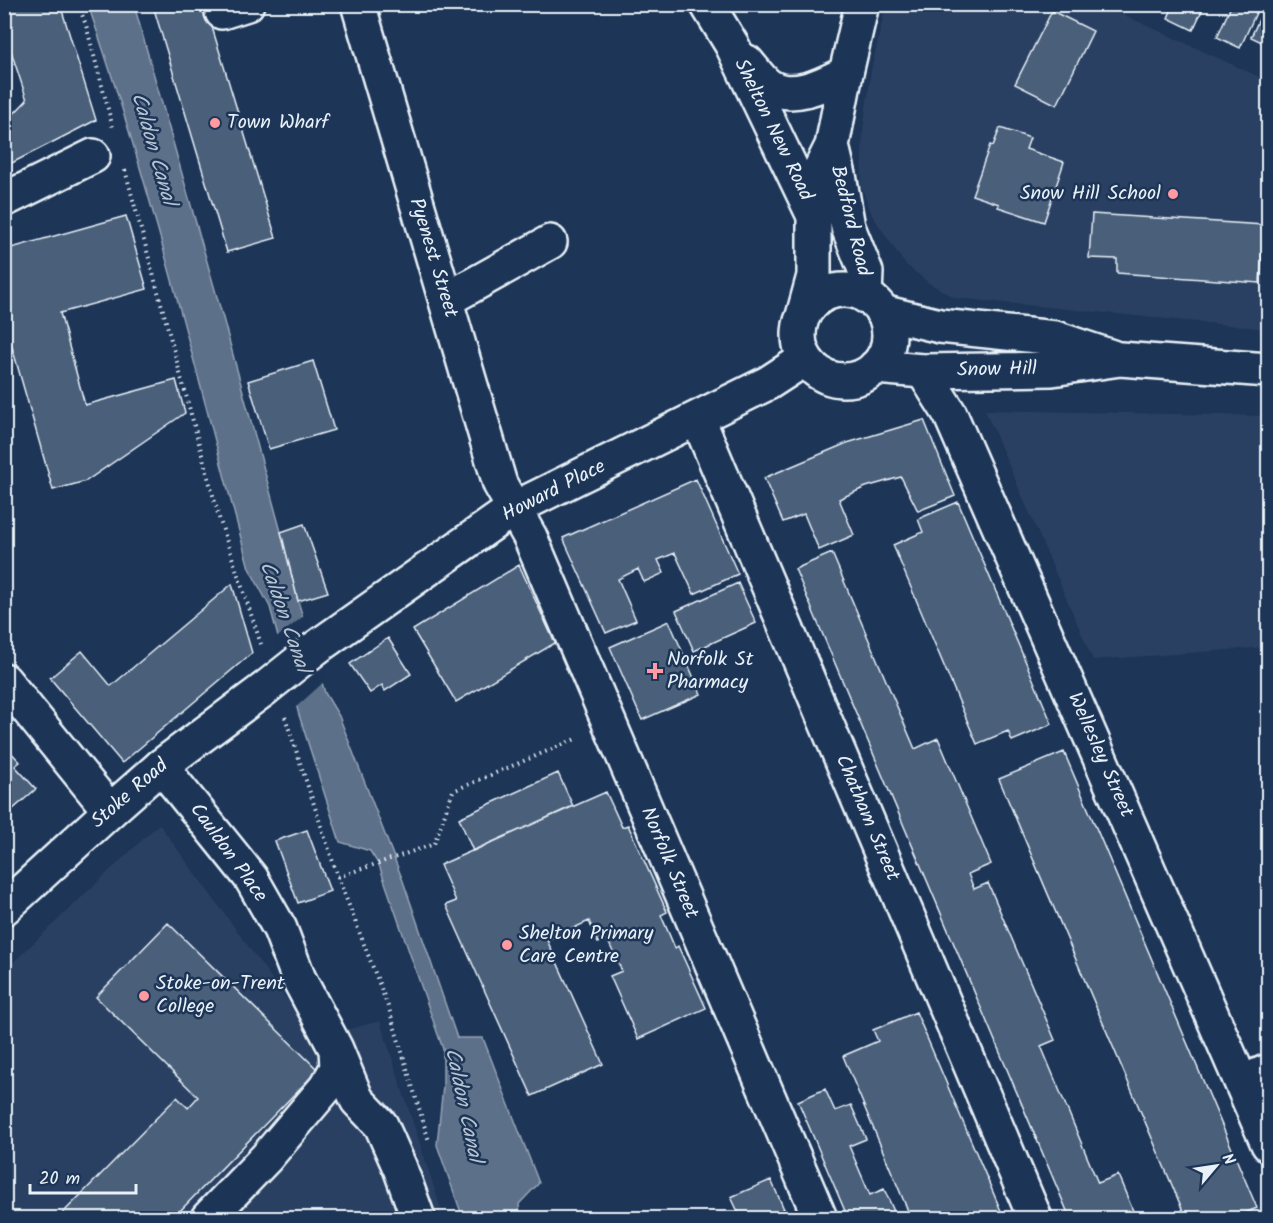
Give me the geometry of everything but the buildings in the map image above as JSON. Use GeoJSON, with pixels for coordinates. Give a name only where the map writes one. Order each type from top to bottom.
{"type":"FeatureCollection","features":[{"type":"Feature","properties":{"kind":"street","name":"Pyenest Street"},"geometry":{"type":"LineString","coordinates":[[358,4],[500,484],[513,509]]}},
{"type":"Feature","properties":{"kind":"street","name":"Shelton New Road"},"geometry":{"type":"LineString","coordinates":[[707,4],[732,45],[814,216]]}},
{"type":"Feature","properties":{"kind":"street","name":"Bedford Road"},"geometry":{"type":"LineString","coordinates":[[803,316],[814,276],[817,176],[832,146],[862,4]]}},
{"type":"Feature","properties":{"kind":"street","name":"Shelton New Road"},"geometry":{"type":"LineString","coordinates":[[732,45],[767,85],[781,92],[797,92],[816,87],[846,73]]}},
{"type":"Feature","properties":{"kind":"street","name":"Bedford Road"},"geometry":{"type":"LineString","coordinates":[[832,146],[848,227],[866,272],[874,304]]}},
{"type":"Feature","properties":{"kind":"street"},"geometry":{"type":"LineString","coordinates":[[4,200],[108,160]]}},
{"type":"Feature","properties":{"kind":"street"},"geometry":{"type":"LineString","coordinates":[[446,300],[550,242]]}},
{"type":"Feature","properties":{"kind":"street"},"geometry":{"type":"LineString","coordinates":[[846,290],[858,292],[874,304],[888,326],[887,346],[881,360],[862,376],[849,380],[823,375],[805,359],[800,344],[799,330],[803,316],[815,301],[831,292],[846,290]]}},
{"type":"Feature","properties":{"kind":"street","name":"Snow Hill"},"geometry":{"type":"LineString","coordinates":[[874,304],[940,326],[1055,338],[1120,359]]}},
{"type":"Feature","properties":{"kind":"street","name":"Howard Place"},"geometry":{"type":"LineString","coordinates":[[273,700],[317,647],[513,509],[698,419],[768,383],[805,359]]}},
{"type":"Feature","properties":{"kind":"street","name":"Snow Hill"},"geometry":{"type":"LineString","coordinates":[[874,367],[923,371],[1052,369],[1120,359],[1269,370]]}},
{"type":"Feature","properties":{"kind":"street","name":"Wellesley Street"},"geometry":{"type":"LineString","coordinates":[[923,371],[950,414],[1256,1077],[1269,1144]]}},
{"type":"Feature","properties":{"kind":"street","name":"Chatham Street"},"geometry":{"type":"LineString","coordinates":[[698,419],[1035,1218]]}},
{"type":"Feature","properties":{"kind":"street","name":"Norfolk Street"},"geometry":{"type":"LineString","coordinates":[[513,509],[530,537],[820,1218]]}},
{"type":"Feature","properties":{"kind":"street"},"geometry":{"type":"LineString","coordinates":[[4,680],[110,811]]}},
{"type":"Feature","properties":{"kind":"street","name":"Stoke Road"},"geometry":{"type":"LineString","coordinates":[[4,908],[161,766],[273,700]]}},
{"type":"Feature","properties":{"kind":"street","name":"Cauldon Place"},"geometry":{"type":"LineString","coordinates":[[161,766],[251,878],[280,929],[299,979],[336,1049],[357,1100],[381,1125],[418,1218]]}},
{"type":"Feature","properties":{"kind":"street"},"geometry":{"type":"LineString","coordinates":[[208,1218],[266,1158],[327,1086],[337,1068],[336,1049]]}},
{"type":"Feature","properties":{"kind":"path"},"geometry":{"type":"LineString","coordinates":[[78,4],[86,25],[114,129]]}},
{"type":"Feature","properties":{"kind":"path"},"geometry":{"type":"LineString","coordinates":[[108,160],[264,655]]}},
{"type":"Feature","properties":{"kind":"path"},"geometry":{"type":"LineString","coordinates":[[273,700],[389,1010],[429,1142]]}},
{"type":"Feature","properties":{"kind":"path"},"geometry":{"type":"LineString","coordinates":[[338,877],[434,844],[453,791],[610,724]]}},
{"type":"Feature","properties":{"kind":"shaded area"},"geometry":{"type":"Polygon","coordinates":[[[886,5],[1102,5],[1268,81],[1268,329],[955,298],[929,283],[905,264],[872,215],[861,186],[863,130],[871,71],[886,5]]]}},
{"type":"Feature","properties":{"kind":"shaded area"},"geometry":{"type":"Polygon","coordinates":[[[985,410],[1268,416],[1268,647],[1093,660],[985,410]]]}},
{"type":"Feature","properties":{"kind":"shaded area","name":"Stoke-on-Trent College"},"geometry":{"type":"Polygon","coordinates":[[[159,824],[315,1038],[380,1021],[444,1218],[5,1218],[5,970],[159,824]]]}},
{"type":"Feature","properties":{"kind":"water","name":"Caldon Canal"},"geometry":{"type":"Polygon","coordinates":[[[88,5],[134,5],[223,318],[298,601],[325,693],[339,716],[403,881],[457,1038],[483,1038],[539,1183],[519,1204],[520,1218],[463,1218],[437,1145],[443,1086],[443,1049],[379,865],[370,851],[340,842],[299,715],[270,607],[249,568],[154,214],[88,5]]]}},
{"type":"Feature","properties":{"kind":"pier"},"geometry":{"type":"Polygon","coordinates":[[[305,615],[325,681],[294,709],[275,639],[305,615]]]}},
{"type":"Feature","properties":{"kind":"place","name":"Town Wharf"},"geometry":{"type":"Point","coordinates":[215,123]}},
{"type":"Feature","properties":{"kind":"place","name":"Snow Hill School"},"geometry":{"type":"Point","coordinates":[1173,194]}},
{"type":"Feature","properties":{"kind":"place","name":"Norfolk St Pharmacy"},"geometry":{"type":"Point","coordinates":[655,671]}},
{"type":"Feature","properties":{"kind":"place","name":"Shelton Primary Care Centre"},"geometry":{"type":"Point","coordinates":[507,945]}},
{"type":"Feature","properties":{"kind":"place","name":"Stoke-on-Trent College"},"geometry":{"type":"Point","coordinates":[144,996]}}]}
